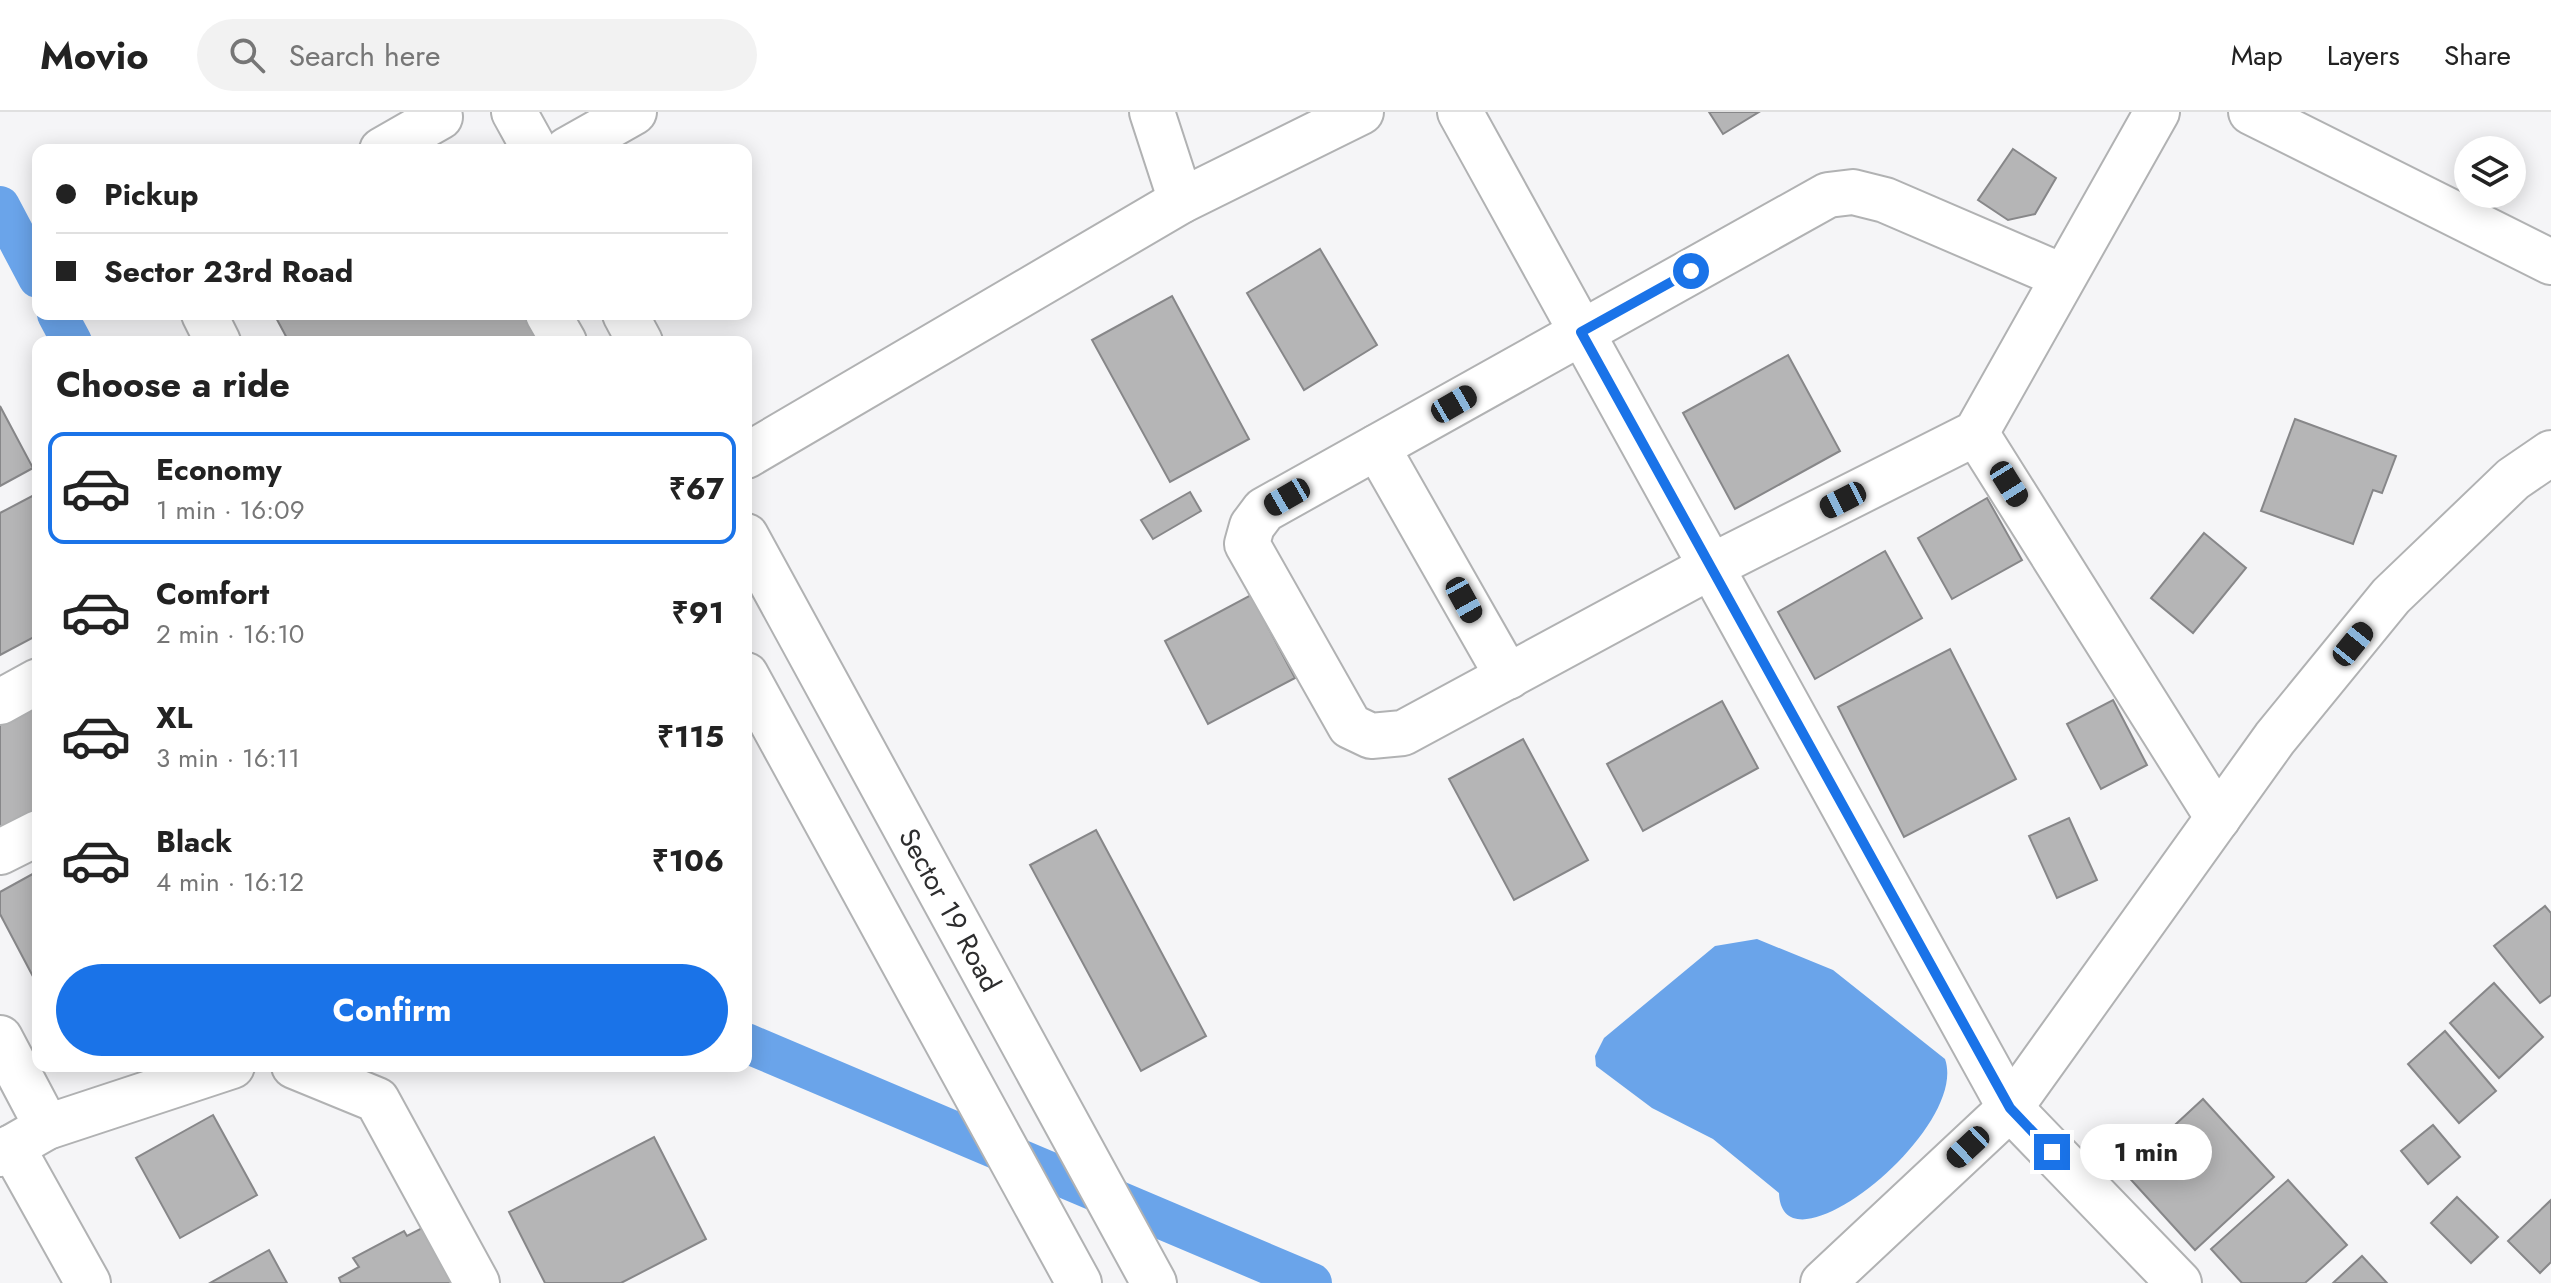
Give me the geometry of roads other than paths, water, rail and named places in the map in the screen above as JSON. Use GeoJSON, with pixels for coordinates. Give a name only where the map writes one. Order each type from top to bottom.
{"type":"FeatureCollection","features":[{"type":"Feature","properties":{"kind":"street"},"geometry":{"type":"LineString","coordinates":[[514,112],[532,144]]}},
{"type":"Feature","properties":{"kind":"street"},"geometry":{"type":"LineString","coordinates":[[578,144],[634,112]]}},
{"type":"Feature","properties":{"kind":"street"},"geometry":{"type":"LineString","coordinates":[[1152,112],[1181,201]]}},
{"type":"Feature","properties":{"kind":"street"},"geometry":{"type":"LineString","coordinates":[[752,452],[1181,201],[1361,112]]}},
{"type":"Feature","properties":{"kind":"street"},"geometry":{"type":"LineString","coordinates":[[1460,112],[2010,1108],[2179,1283]]}},
{"type":"Feature","properties":{"kind":"street"},"geometry":{"type":"LineString","coordinates":[[2064,277],[1885,200],[1853,192],[1828,195],[1264,510],[1252,526],[1247,544],[1350,726],[1371,736],[1403,733],[1710,567],[1976,433],[2064,277],[2157,112]]}},
{"type":"Feature","properties":{"kind":"street"},"geometry":{"type":"LineString","coordinates":[[2251,112],[2551,262]]}},
{"type":"Feature","properties":{"kind":"street"},"geometry":{"type":"LineString","coordinates":[[398,144],[445,126]]}},
{"type":"Feature","properties":{"kind":"street"},"geometry":{"type":"LineString","coordinates":[[1976,433],[2218,818]]}},
{"type":"Feature","properties":{"kind":"street"},"geometry":{"type":"LineString","coordinates":[[1377,447],[1508,677]]}},
{"type":"Feature","properties":{"kind":"street"},"geometry":{"type":"LineString","coordinates":[[1823,1283],[2010,1108],[2275,738],[2391,596],[2513,479],[2551,453]]}},
{"type":"Feature","properties":{"kind":"street","name":"Sector 19 Road"},"geometry":{"type":"LineString","coordinates":[[752,547],[1154,1283]]}},
{"type":"Feature","properties":{"kind":"street"},"geometry":{"type":"LineString","coordinates":[[0,702],[32,684]]}},
{"type":"Feature","properties":{"kind":"street"},"geometry":{"type":"LineString","coordinates":[[752,686],[1079,1283]]}},
{"type":"Feature","properties":{"kind":"street"},"geometry":{"type":"LineString","coordinates":[[0,852],[32,836]]}},
{"type":"Feature","properties":{"kind":"street"},"geometry":{"type":"LineString","coordinates":[[0,1038],[20,1143],[88,1283]]}},
{"type":"Feature","properties":{"kind":"street"},"geometry":{"type":"LineString","coordinates":[[20,1143],[215,1072]]}},
{"type":"Feature","properties":{"kind":"street"},"geometry":{"type":"LineString","coordinates":[[309,1072],[377,1100],[477,1283]]}},
{"type":"Feature","properties":{"kind":"water"},"geometry":{"type":"Polygon","coordinates":[[[1757,939],[1833,970],[1945,1059],[1945,1089],[1930,1122],[1904,1156],[1872,1185],[1839,1208],[1810,1219],[1788,1215],[1779,1193],[1713,1139],[1652,1108],[1596,1066],[1595,1056],[1604,1038],[1715,946],[1757,939]]]}},
{"type":"Feature","properties":{"kind":"waterway"},"geometry":{"type":"LineString","coordinates":[[0,206],[32,267]]}},
{"type":"Feature","properties":{"kind":"waterway"},"geometry":{"type":"LineString","coordinates":[[60,320],[69,336]]}},
{"type":"Feature","properties":{"kind":"waterway"},"geometry":{"type":"LineString","coordinates":[[752,1046],[1312,1283]]}}]}
